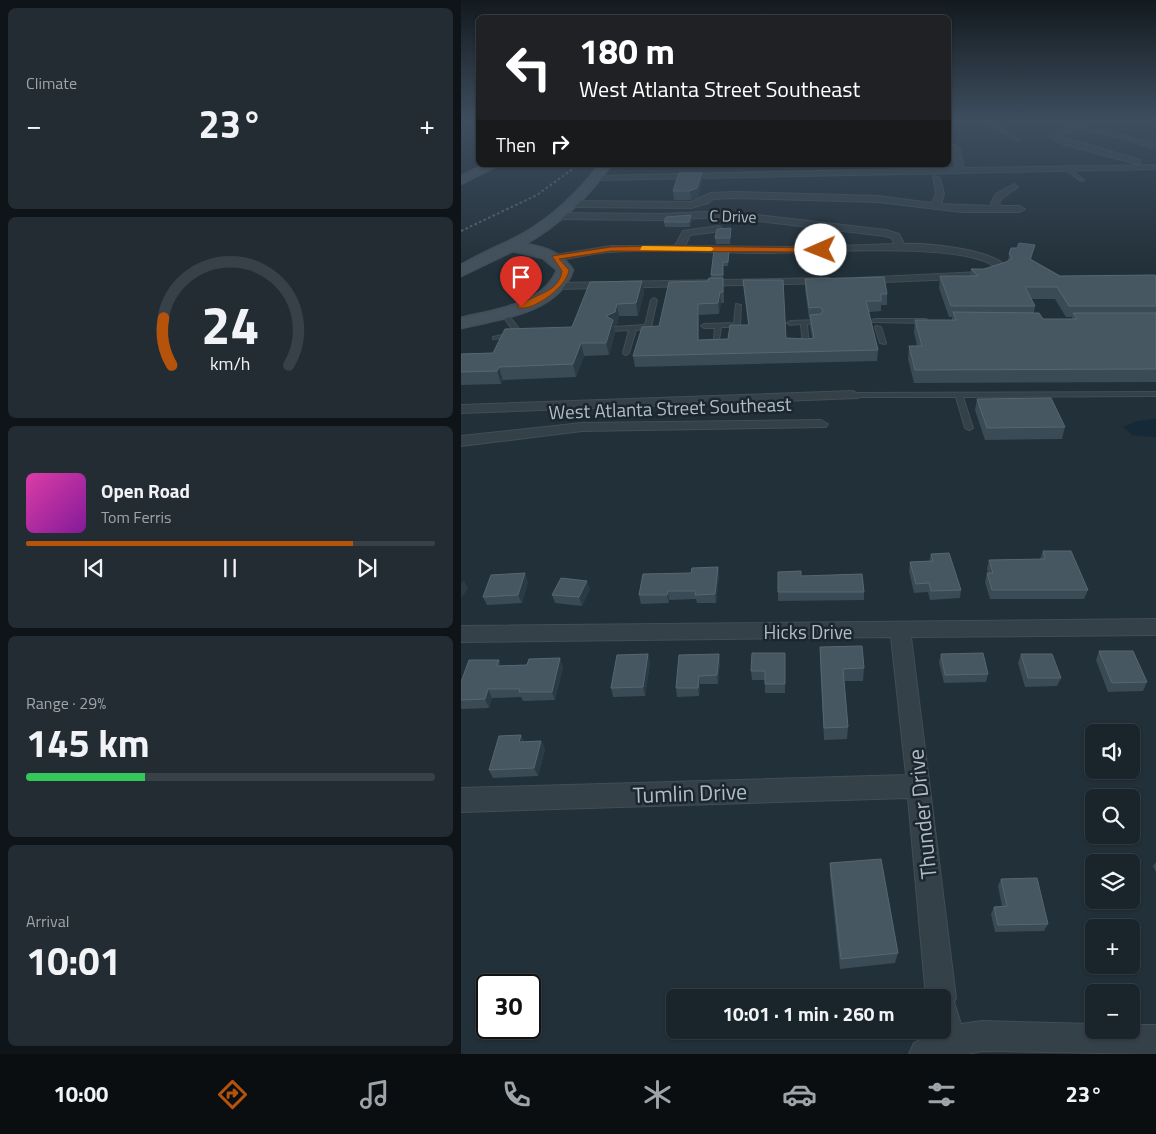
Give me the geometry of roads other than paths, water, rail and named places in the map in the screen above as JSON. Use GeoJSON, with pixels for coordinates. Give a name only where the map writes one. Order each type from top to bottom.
{"type":"FeatureCollection","features":[{"type":"Feature","properties":{"kind":"main road"},"geometry":{"type":"LineString","coordinates":[[461,180],[482,170]]}},
{"type":"Feature","properties":{"kind":"main road"},"geometry":{"type":"LineString","coordinates":[[461,271],[483,257],[509,246],[556,216],[571,204],[601,170]]}},
{"type":"Feature","properties":{"kind":"main road"},"geometry":{"type":"LineString","coordinates":[[461,323],[504,312],[539,299],[559,286],[565,278],[565,270],[538,240],[539,228]]}},
{"type":"Feature","properties":{"kind":"main road"},"geometry":{"type":"LineString","coordinates":[[509,246],[550,255]]}},
{"type":"Feature","properties":{"kind":"main road"},"geometry":{"type":"LineString","coordinates":[[461,281],[493,262],[509,246]]}},
{"type":"Feature","properties":{"kind":"street"},"geometry":{"type":"LineString","coordinates":[[596,178],[636,175],[668,180],[808,170]]}},
{"type":"Feature","properties":{"kind":"street"},"geometry":{"type":"LineString","coordinates":[[936,205],[940,194],[937,171],[957,170]]}},
{"type":"Feature","properties":{"kind":"street"},"geometry":{"type":"LineString","coordinates":[[852,187],[853,198]]}},
{"type":"Feature","properties":{"kind":"street"},"geometry":{"type":"LineString","coordinates":[[997,209],[995,203],[999,196],[1014,187]]}},
{"type":"Feature","properties":{"kind":"street"},"geometry":{"type":"LineString","coordinates":[[571,204],[661,200],[691,205],[720,195],[853,198],[997,209],[1021,209]]}},
{"type":"Feature","properties":{"kind":"street"},"geometry":{"type":"LineString","coordinates":[[691,205],[699,215]]}},
{"type":"Feature","properties":{"kind":"street","name":"C Drive"},"geometry":{"type":"LineString","coordinates":[[556,216],[745,215],[896,236],[900,247]]}},
{"type":"Feature","properties":{"kind":"street"},"geometry":{"type":"LineString","coordinates":[[679,248],[686,233],[718,229]]}},
{"type":"Feature","properties":{"kind":"street"},"geometry":{"type":"LineString","coordinates":[[550,255],[590,250],[679,248],[807,250],[900,247],[972,254],[993,260],[1003,268],[982,276],[847,281],[559,286]]}},
{"type":"Feature","properties":{"kind":"street"},"geometry":{"type":"LineString","coordinates":[[461,408],[853,395]]}},
{"type":"Feature","properties":{"kind":"street","name":"West Atlanta Street Southeast"},"geometry":{"type":"LineString","coordinates":[[461,441],[582,427],[821,424]]}},
{"type":"Feature","properties":{"kind":"street","name":"Hicks Drive"},"geometry":{"type":"LineString","coordinates":[[461,634],[900,631],[1156,626]]}},
{"type":"Feature","properties":{"kind":"street","name":"Thunder Drive"},"geometry":{"type":"LineString","coordinates":[[900,631],[919,786],[940,989]]}},
{"type":"Feature","properties":{"kind":"street","name":"Tumlin Drive"},"geometry":{"type":"LineString","coordinates":[[461,800],[919,786]]}},
{"type":"Feature","properties":{"kind":"street"},"geometry":{"type":"LineString","coordinates":[[937,1048],[982,1036],[1156,1041]]}},
{"type":"Feature","properties":{"kind":"lane"},"geometry":{"type":"LineString","coordinates":[[1069,170],[1082,180]]}},
{"type":"Feature","properties":{"kind":"lane"},"geometry":{"type":"LineString","coordinates":[[613,329],[648,328],[654,300]]}},
{"type":"Feature","properties":{"kind":"lane"},"geometry":{"type":"LineString","coordinates":[[704,326],[737,325],[739,305]]}},
{"type":"Feature","properties":{"kind":"lane"},"geometry":{"type":"LineString","coordinates":[[504,312],[518,332]]}},
{"type":"Feature","properties":{"kind":"lane"},"geometry":{"type":"LineString","coordinates":[[883,342],[876,324],[932,321]]}},
{"type":"Feature","properties":{"kind":"lane"},"geometry":{"type":"LineString","coordinates":[[790,323],[819,322]]}},
{"type":"Feature","properties":{"kind":"lane"},"geometry":{"type":"LineString","coordinates":[[804,323],[806,347]]}},
{"type":"Feature","properties":{"kind":"lane"},"geometry":{"type":"LineString","coordinates":[[715,346],[718,325]]}},
{"type":"Feature","properties":{"kind":"lane"},"geometry":{"type":"LineString","coordinates":[[626,353],[633,328]]}},
{"type":"Feature","properties":{"kind":"lane"},"geometry":{"type":"LineString","coordinates":[[495,338],[528,331]]}},
{"type":"Feature","properties":{"kind":"lane"},"geometry":{"type":"LineString","coordinates":[[853,395],[1156,394]]}},
{"type":"Feature","properties":{"kind":"lane"},"geometry":{"type":"LineString","coordinates":[[959,396],[969,428]]}},
{"type":"Feature","properties":{"kind":"water"},"geometry":{"type":"Polygon","coordinates":[[[1156,419],[1156,437],[1132,435],[1123,427],[1137,421],[1156,419]]]}},
{"type":"Feature","properties":{"kind":"railway"},"geometry":{"type":"LineString","coordinates":[[461,231],[537,195],[571,170]]}}]}
